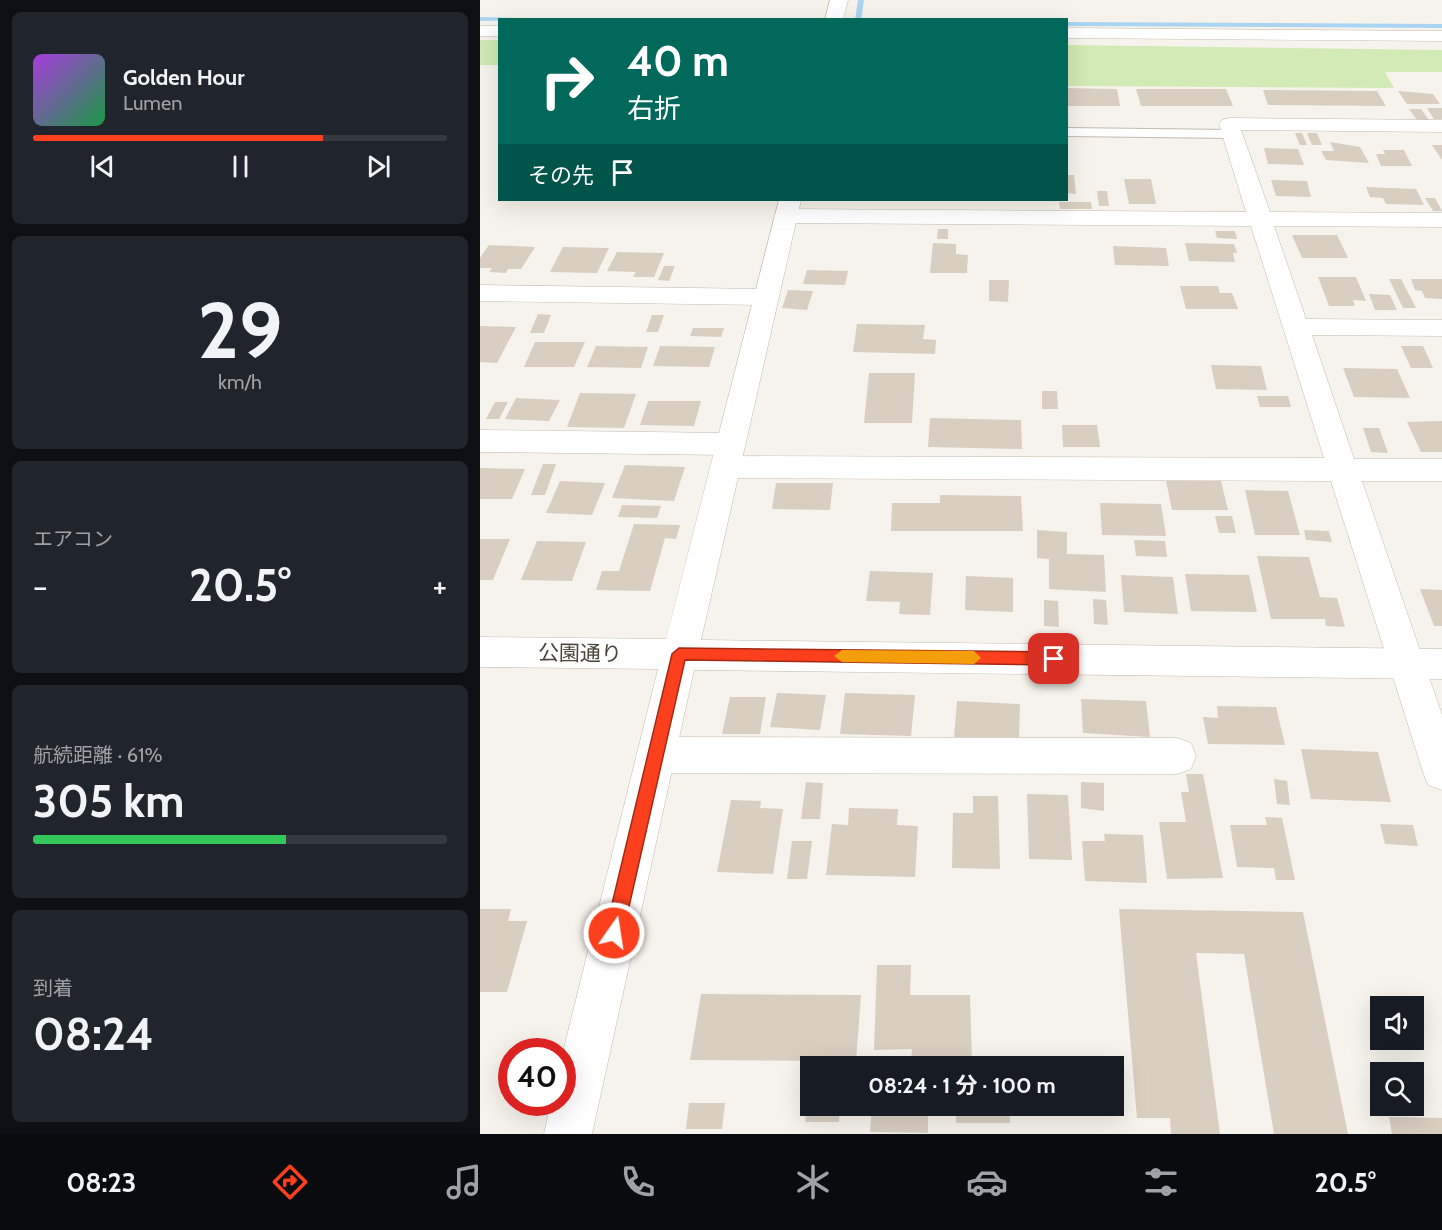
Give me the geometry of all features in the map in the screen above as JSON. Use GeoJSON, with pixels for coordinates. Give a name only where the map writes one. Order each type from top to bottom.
{"type":"FeatureCollection","features":[{"type":"Feature","properties":{"kind":"street"},"geometry":{"type":"LineString","coordinates":[[834,18],[839,0]]}},
{"type":"Feature","properties":{"kind":"street"},"geometry":{"type":"LineString","coordinates":[[480,31],[498,32]]}},
{"type":"Feature","properties":{"kind":"street"},"geometry":{"type":"LineString","coordinates":[[1068,33],[1442,36]]}},
{"type":"Feature","properties":{"kind":"street"},"geometry":{"type":"LineString","coordinates":[[1442,126],[1229,124],[1340,469],[1442,772]]}},
{"type":"Feature","properties":{"kind":"street"},"geometry":{"type":"LineString","coordinates":[[568,1134],[655,754],[764,297],[788,208],[1442,220]]}},
{"type":"Feature","properties":{"kind":"street"},"geometry":{"type":"LineString","coordinates":[[480,293],[764,297]]}},
{"type":"Feature","properties":{"kind":"street"},"geometry":{"type":"LineString","coordinates":[[1296,327],[1442,328]]}},
{"type":"Feature","properties":{"kind":"street"},"geometry":{"type":"LineString","coordinates":[[480,441],[727,456],[1442,470]]}},
{"type":"Feature","properties":{"kind":"street","name":"公園通り"},"geometry":{"type":"LineString","coordinates":[[480,652],[1442,664]]}},
{"type":"Feature","properties":{"kind":"street"},"geometry":{"type":"LineString","coordinates":[[655,754],[1177,756]]}},
{"type":"Feature","properties":{"kind":"lane"},"geometry":{"type":"LineString","coordinates":[[1068,132],[1232,134]]}},
{"type":"Feature","properties":{"kind":"green space"},"geometry":{"type":"Polygon","coordinates":[[[480,40],[498,40],[498,65],[480,65],[480,40]]]}},
{"type":"Feature","properties":{"kind":"green space"},"geometry":{"type":"Polygon","coordinates":[[[1068,45],[1442,50],[1442,72],[1385,72],[1394,88],[1068,86],[1068,45]]]}},
{"type":"Feature","properties":{"kind":"building"},"geometry":{"type":"Polygon","coordinates":[[[1068,88],[1117,89],[1120,106],[1068,106],[1068,88]]]}},
{"type":"Feature","properties":{"kind":"building"},"geometry":{"type":"Polygon","coordinates":[[[1136,89],[1226,89],[1233,106],[1141,106],[1136,89]]]}},
{"type":"Feature","properties":{"kind":"building"},"geometry":{"type":"Polygon","coordinates":[[[1263,90],[1377,91],[1386,106],[1268,105],[1263,90]]]}},
{"type":"Feature","properties":{"kind":"building"},"geometry":{"type":"Polygon","coordinates":[[[1398,91],[1433,94],[1440,104],[1407,104],[1398,91]]]}},
{"type":"Feature","properties":{"kind":"building"},"geometry":{"type":"Polygon","coordinates":[[[1427,108],[1442,108],[1442,119],[1434,119],[1427,108]]]}},
{"type":"Feature","properties":{"kind":"building"},"geometry":{"type":"Polygon","coordinates":[[[1409,109],[1421,109],[1429,120],[1417,120],[1409,109]]]}},
{"type":"Feature","properties":{"kind":"building"},"geometry":{"type":"Polygon","coordinates":[[[1295,133],[1302,133],[1307,145],[1300,145],[1295,133]]]}},
{"type":"Feature","properties":{"kind":"building"},"geometry":{"type":"Polygon","coordinates":[[[1307,133],[1317,133],[1322,145],[1312,145],[1307,133]]]}},
{"type":"Feature","properties":{"kind":"building"},"geometry":{"type":"Polygon","coordinates":[[[1330,142],[1360,147],[1369,163],[1326,160],[1321,151],[1334,151],[1330,142]]]}},
{"type":"Feature","properties":{"kind":"building"},"geometry":{"type":"Polygon","coordinates":[[[1432,145],[1442,145],[1442,160],[1432,145]]]}},
{"type":"Feature","properties":{"kind":"building"},"geometry":{"type":"Polygon","coordinates":[[[1264,148],[1298,149],[1304,165],[1268,164],[1264,148]]]}},
{"type":"Feature","properties":{"kind":"building"},"geometry":{"type":"Polygon","coordinates":[[[1383,150],[1404,150],[1412,166],[1381,166],[1376,154],[1385,154],[1383,150]]]}},
{"type":"Feature","properties":{"kind":"building"},"geometry":{"type":"Polygon","coordinates":[[[1068,175],[1074,175],[1076,194],[1068,193],[1068,175]]]}},
{"type":"Feature","properties":{"kind":"building"},"geometry":{"type":"Polygon","coordinates":[[[1124,179],[1151,179],[1156,204],[1129,204],[1124,179]]]}},
{"type":"Feature","properties":{"kind":"building"},"geometry":{"type":"Polygon","coordinates":[[[1271,180],[1307,181],[1311,197],[1276,196],[1271,180]]]}},
{"type":"Feature","properties":{"kind":"building"},"geometry":{"type":"Polygon","coordinates":[[[1366,187],[1416,189],[1424,205],[1386,204],[1383,198],[1370,197],[1366,187]]]}},
{"type":"Feature","properties":{"kind":"building"},"geometry":{"type":"Polygon","coordinates":[[[1097,191],[1107,191],[1109,206],[1099,206],[1097,191]]]}},
{"type":"Feature","properties":{"kind":"building"},"geometry":{"type":"Polygon","coordinates":[[[1425,198],[1435,198],[1442,211],[1433,211],[1425,198]]]}},
{"type":"Feature","properties":{"kind":"building"},"geometry":{"type":"Polygon","coordinates":[[[1059,202],[1091,202],[1092,209],[1060,209],[1059,202]]]}},
{"type":"Feature","properties":{"kind":"building"},"geometry":{"type":"Polygon","coordinates":[[[938,229],[948,229],[948,239],[937,239],[938,229]]]}},
{"type":"Feature","properties":{"kind":"building"},"geometry":{"type":"Polygon","coordinates":[[[1215,231],[1235,231],[1237,239],[1217,238],[1215,231]]]}},
{"type":"Feature","properties":{"kind":"building"},"geometry":{"type":"Polygon","coordinates":[[[1292,235],[1337,235],[1348,258],[1302,258],[1292,235]]]}},
{"type":"Feature","properties":{"kind":"building"},"geometry":{"type":"Polygon","coordinates":[[[933,243],[956,244],[956,254],[968,255],[967,273],[930,273],[933,243]]]}},
{"type":"Feature","properties":{"kind":"building"},"geometry":{"type":"Polygon","coordinates":[[[1185,243],[1234,244],[1237,253],[1233,253],[1235,262],[1189,261],[1185,243]]]}},
{"type":"Feature","properties":{"kind":"building"},"geometry":{"type":"Polygon","coordinates":[[[489,245],[535,247],[521,269],[508,269],[506,273],[489,272],[492,268],[480,268],[480,258],[489,245]]]}},
{"type":"Feature","properties":{"kind":"building"},"geometry":{"type":"Polygon","coordinates":[[[1113,246],[1166,248],[1169,266],[1115,265],[1113,246]]]}},
{"type":"Feature","properties":{"kind":"building"},"geometry":{"type":"Polygon","coordinates":[[[563,247],[609,248],[597,273],[550,272],[563,247]]]}},
{"type":"Feature","properties":{"kind":"building"},"geometry":{"type":"Polygon","coordinates":[[[617,252],[664,253],[654,277],[633,277],[636,272],[607,271],[617,252]]]}},
{"type":"Feature","properties":{"kind":"building"},"geometry":{"type":"Polygon","coordinates":[[[664,266],[675,266],[669,281],[658,280],[664,266]]]}},
{"type":"Feature","properties":{"kind":"building"},"geometry":{"type":"Polygon","coordinates":[[[807,270],[848,271],[845,285],[803,284],[807,270]]]}},
{"type":"Feature","properties":{"kind":"building"},"geometry":{"type":"Polygon","coordinates":[[[1318,277],[1356,277],[1366,301],[1353,300],[1355,306],[1329,306],[1318,277]]]}},
{"type":"Feature","properties":{"kind":"building"},"geometry":{"type":"Polygon","coordinates":[[[1389,279],[1401,279],[1416,308],[1403,308],[1389,279]]]}},
{"type":"Feature","properties":{"kind":"building"},"geometry":{"type":"Polygon","coordinates":[[[1411,279],[1442,279],[1442,299],[1425,298],[1422,291],[1415,290],[1411,279]]]}},
{"type":"Feature","properties":{"kind":"building"},"geometry":{"type":"Polygon","coordinates":[[[989,280],[1009,280],[1008,302],[989,301],[989,280]]]}},
{"type":"Feature","properties":{"kind":"building"},"geometry":{"type":"Polygon","coordinates":[[[1180,286],[1218,286],[1220,293],[1232,293],[1238,309],[1186,309],[1180,286]]]}},
{"type":"Feature","properties":{"kind":"building"},"geometry":{"type":"Polygon","coordinates":[[[788,290],[813,291],[807,310],[782,308],[788,290]]]}},
{"type":"Feature","properties":{"kind":"building"},"geometry":{"type":"Polygon","coordinates":[[[1369,294],[1390,295],[1397,310],[1375,310],[1369,294]]]}},
{"type":"Feature","properties":{"kind":"building"},"geometry":{"type":"Polygon","coordinates":[[[538,314],[551,315],[544,333],[530,333],[538,314]]]}},
{"type":"Feature","properties":{"kind":"building"},"geometry":{"type":"Polygon","coordinates":[[[652,315],[664,315],[658,332],[646,332],[652,315]]]}},
{"type":"Feature","properties":{"kind":"building"},"geometry":{"type":"Polygon","coordinates":[[[857,324],[925,325],[923,339],[936,340],[935,354],[853,352],[857,324]]]}},
{"type":"Feature","properties":{"kind":"building"},"geometry":{"type":"Polygon","coordinates":[[[480,326],[516,327],[497,363],[480,362],[480,326]]]}},
{"type":"Feature","properties":{"kind":"building"},"geometry":{"type":"Polygon","coordinates":[[[693,328],[724,328],[721,337],[690,336],[693,328]]]}},
{"type":"Feature","properties":{"kind":"building"},"geometry":{"type":"Polygon","coordinates":[[[535,342],[585,342],[574,367],[524,367],[535,342]]]}},
{"type":"Feature","properties":{"kind":"building"},"geometry":{"type":"Polygon","coordinates":[[[596,346],[648,347],[641,368],[587,367],[596,346]]]}},
{"type":"Feature","properties":{"kind":"building"},"geometry":{"type":"Polygon","coordinates":[[[660,346],[715,347],[709,367],[653,366],[660,346]]]}},
{"type":"Feature","properties":{"kind":"building"},"geometry":{"type":"Polygon","coordinates":[[[1401,346],[1423,346],[1433,368],[1411,368],[1401,346]]]}},
{"type":"Feature","properties":{"kind":"building"},"geometry":{"type":"Polygon","coordinates":[[[1211,365],[1261,366],[1267,390],[1216,389],[1211,365]]]}},
{"type":"Feature","properties":{"kind":"building"},"geometry":{"type":"Polygon","coordinates":[[[1343,368],[1397,369],[1410,398],[1354,397],[1343,368]]]}},
{"type":"Feature","properties":{"kind":"building"},"geometry":{"type":"Polygon","coordinates":[[[869,373],[915,373],[912,423],[864,423],[869,373]]]}},
{"type":"Feature","properties":{"kind":"building"},"geometry":{"type":"Polygon","coordinates":[[[1042,391],[1057,391],[1058,409],[1042,409],[1042,391]]]}},
{"type":"Feature","properties":{"kind":"building"},"geometry":{"type":"Polygon","coordinates":[[[580,393],[636,394],[624,428],[567,427],[580,393]]]}},
{"type":"Feature","properties":{"kind":"building"},"geometry":{"type":"Polygon","coordinates":[[[1257,396],[1288,396],[1291,407],[1260,407],[1257,396]]]}},
{"type":"Feature","properties":{"kind":"building"},"geometry":{"type":"Polygon","coordinates":[[[516,398],[560,400],[549,421],[505,419],[516,398]]]}},
{"type":"Feature","properties":{"kind":"building"},"geometry":{"type":"Polygon","coordinates":[[[648,401],[701,401],[694,426],[640,425],[648,401]]]}},
{"type":"Feature","properties":{"kind":"building"},"geometry":{"type":"Polygon","coordinates":[[[495,402],[508,402],[499,419],[486,419],[495,402]]]}},
{"type":"Feature","properties":{"kind":"building"},"geometry":{"type":"Polygon","coordinates":[[[930,418],[1021,420],[1022,449],[928,447],[930,418]]]}},
{"type":"Feature","properties":{"kind":"building"},"geometry":{"type":"Polygon","coordinates":[[[1442,421],[1442,452],[1421,452],[1407,422],[1442,421]]]}},
{"type":"Feature","properties":{"kind":"building"},"geometry":{"type":"Polygon","coordinates":[[[1062,425],[1097,425],[1100,447],[1063,447],[1062,425]]]}},
{"type":"Feature","properties":{"kind":"building"},"geometry":{"type":"Polygon","coordinates":[[[1363,428],[1379,428],[1388,453],[1371,452],[1363,428]]]}},
{"type":"Feature","properties":{"kind":"building"},"geometry":{"type":"Polygon","coordinates":[[[543,464],[556,464],[545,495],[531,495],[543,464]]]}},
{"type":"Feature","properties":{"kind":"building"},"geometry":{"type":"Polygon","coordinates":[[[625,465],[685,467],[674,501],[612,498],[625,465]]]}},
{"type":"Feature","properties":{"kind":"building"},"geometry":{"type":"Polygon","coordinates":[[[480,468],[525,469],[512,499],[480,499],[480,468]]]}},
{"type":"Feature","properties":{"kind":"building"},"geometry":{"type":"Polygon","coordinates":[[[560,481],[605,483],[592,515],[546,513],[560,481]]]}},
{"type":"Feature","properties":{"kind":"building"},"geometry":{"type":"Polygon","coordinates":[[[1166,481],[1221,481],[1228,510],[1172,510],[1166,481]]]}},
{"type":"Feature","properties":{"kind":"building"},"geometry":{"type":"Polygon","coordinates":[[[776,483],[833,483],[830,510],[772,509],[776,483]]]}},
{"type":"Feature","properties":{"kind":"building"},"geometry":{"type":"Polygon","coordinates":[[[1245,490],[1288,491],[1300,535],[1255,535],[1245,490]]]}},
{"type":"Feature","properties":{"kind":"building"},"geometry":{"type":"Polygon","coordinates":[[[940,495],[1021,496],[1023,531],[891,531],[892,503],[940,503],[940,495]]]}},
{"type":"Feature","properties":{"kind":"building"},"geometry":{"type":"Polygon","coordinates":[[[1100,503],[1161,504],[1166,536],[1102,535],[1100,503]]]}},
{"type":"Feature","properties":{"kind":"building"},"geometry":{"type":"Polygon","coordinates":[[[622,505],[661,506],[657,518],[618,517],[622,505]]]}},
{"type":"Feature","properties":{"kind":"building"},"geometry":{"type":"Polygon","coordinates":[[[1215,516],[1232,516],[1236,533],[1219,533],[1215,516]]]}},
{"type":"Feature","properties":{"kind":"building"},"geometry":{"type":"Polygon","coordinates":[[[634,524],[680,525],[676,539],[665,538],[650,591],[596,590],[602,571],[619,571],[634,524]]]}},
{"type":"Feature","properties":{"kind":"building"},"geometry":{"type":"Polygon","coordinates":[[[1037,530],[1067,532],[1067,554],[1104,555],[1106,592],[1049,589],[1049,559],[1037,558],[1037,530]]]}},
{"type":"Feature","properties":{"kind":"building"},"geometry":{"type":"Polygon","coordinates":[[[1304,530],[1329,531],[1332,542],[1306,540],[1304,530]]]}},
{"type":"Feature","properties":{"kind":"building"},"geometry":{"type":"Polygon","coordinates":[[[480,539],[510,539],[493,580],[480,580],[480,539]]]}},
{"type":"Feature","properties":{"kind":"building"},"geometry":{"type":"Polygon","coordinates":[[[1134,540],[1165,541],[1167,557],[1136,556],[1134,540]]]}},
{"type":"Feature","properties":{"kind":"building"},"geometry":{"type":"Polygon","coordinates":[[[537,541],[586,542],[572,581],[521,580],[537,541]]]}},
{"type":"Feature","properties":{"kind":"building"},"geometry":{"type":"Polygon","coordinates":[[[1257,556],[1309,557],[1320,597],[1337,598],[1345,627],[1326,626],[1325,619],[1271,619],[1257,556]]]}},
{"type":"Feature","properties":{"kind":"building"},"geometry":{"type":"Polygon","coordinates":[[[870,571],[933,573],[930,615],[899,614],[900,602],[866,601],[870,571]]]}},
{"type":"Feature","properties":{"kind":"building"},"geometry":{"type":"Polygon","coordinates":[[[1185,574],[1249,575],[1257,612],[1191,611],[1185,574]]]}},
{"type":"Feature","properties":{"kind":"building"},"geometry":{"type":"Polygon","coordinates":[[[1121,575],[1173,577],[1178,614],[1124,612],[1121,575]]]}},
{"type":"Feature","properties":{"kind":"building"},"geometry":{"type":"Polygon","coordinates":[[[966,576],[1013,578],[1013,612],[965,610],[966,576]]]}},
{"type":"Feature","properties":{"kind":"building"},"geometry":{"type":"Polygon","coordinates":[[[1420,589],[1442,590],[1442,626],[1434,626],[1420,589]]]}},
{"type":"Feature","properties":{"kind":"building"},"geometry":{"type":"Polygon","coordinates":[[[1093,599],[1106,600],[1108,625],[1094,624],[1093,599]]]}},
{"type":"Feature","properties":{"kind":"building"},"geometry":{"type":"Polygon","coordinates":[[[1044,600],[1058,601],[1059,627],[1044,626],[1044,600]]]}},
{"type":"Feature","properties":{"kind":"building"},"geometry":{"type":"Polygon","coordinates":[[[777,693],[826,695],[820,730],[770,727],[777,693]]]}},
{"type":"Feature","properties":{"kind":"building"},"geometry":{"type":"Polygon","coordinates":[[[845,693],[915,695],[911,736],[840,734],[845,693]]]}},
{"type":"Feature","properties":{"kind":"building"},"geometry":{"type":"Polygon","coordinates":[[[730,697],[766,697],[760,734],[722,734],[730,697]]]}},
{"type":"Feature","properties":{"kind":"building"},"geometry":{"type":"Polygon","coordinates":[[[1081,699],[1146,701],[1150,737],[1083,733],[1081,699]]]}},
{"type":"Feature","properties":{"kind":"building"},"geometry":{"type":"Polygon","coordinates":[[[957,701],[1020,704],[1019,741],[954,737],[957,701]]]}},
{"type":"Feature","properties":{"kind":"building"},"geometry":{"type":"Polygon","coordinates":[[[1217,706],[1276,707],[1285,745],[1208,744],[1203,717],[1218,718],[1217,706]]]}},
{"type":"Feature","properties":{"kind":"building"},"geometry":{"type":"Polygon","coordinates":[[[1301,749],[1378,752],[1391,802],[1311,799],[1301,749]]]}},
{"type":"Feature","properties":{"kind":"building"},"geometry":{"type":"Polygon","coordinates":[[[1186,774],[1203,774],[1223,878],[1167,879],[1159,822],[1186,822],[1181,792],[1189,792],[1186,774]]]}},
{"type":"Feature","properties":{"kind":"building"},"geometry":{"type":"Polygon","coordinates":[[[1274,779],[1287,781],[1290,805],[1277,804],[1274,779]]]}},
{"type":"Feature","properties":{"kind":"building"},"geometry":{"type":"Polygon","coordinates":[[[806,782],[823,783],[820,819],[801,819],[806,782]]]}},
{"type":"Feature","properties":{"kind":"building"},"geometry":{"type":"Polygon","coordinates":[[[1081,782],[1104,783],[1104,811],[1081,808],[1081,782]]]}},
{"type":"Feature","properties":{"kind":"building"},"geometry":{"type":"Polygon","coordinates":[[[1027,794],[1068,795],[1072,860],[1029,859],[1027,794]]]}},
{"type":"Feature","properties":{"kind":"building"},"geometry":{"type":"Polygon","coordinates":[[[973,796],[998,796],[1000,869],[952,868],[953,813],[973,813],[973,796]]]}},
{"type":"Feature","properties":{"kind":"building"},"geometry":{"type":"Polygon","coordinates":[[[731,800],[761,801],[760,808],[783,809],[773,874],[717,872],[731,800]]]}},
{"type":"Feature","properties":{"kind":"building"},"geometry":{"type":"Polygon","coordinates":[[[849,808],[898,809],[897,825],[918,826],[915,877],[826,875],[832,824],[848,825],[849,808]]]}},
{"type":"Feature","properties":{"kind":"building"},"geometry":{"type":"Polygon","coordinates":[[[1265,817],[1282,818],[1295,880],[1276,880],[1274,868],[1237,867],[1230,825],[1267,825],[1265,817]]]}},
{"type":"Feature","properties":{"kind":"building"},"geometry":{"type":"Polygon","coordinates":[[[1380,824],[1413,825],[1418,846],[1385,844],[1380,824]]]}},
{"type":"Feature","properties":{"kind":"building"},"geometry":{"type":"Polygon","coordinates":[[[1104,834],[1143,835],[1147,883],[1085,881],[1082,841],[1105,841],[1104,834]]]}},
{"type":"Feature","properties":{"kind":"building"},"geometry":{"type":"Polygon","coordinates":[[[792,841],[812,841],[807,879],[787,879],[792,841]]]}},
{"type":"Feature","properties":{"kind":"building"},"geometry":{"type":"Polygon","coordinates":[[[480,909],[511,909],[508,921],[527,921],[507,992],[480,992],[480,909]]]}},
{"type":"Feature","properties":{"kind":"building"},"geometry":{"type":"Polygon","coordinates":[[[1119,909],[1303,912],[1348,1134],[1274,1134],[1244,954],[1196,953],[1220,1134],[1171,1134],[1170,1118],[1137,1118],[1119,909]]]}},
{"type":"Feature","properties":{"kind":"building"},"geometry":{"type":"Polygon","coordinates":[[[877,965],[911,965],[910,995],[970,995],[972,1056],[911,1056],[912,1049],[874,1050],[877,965]]]}},
{"type":"Feature","properties":{"kind":"building"},"geometry":{"type":"Polygon","coordinates":[[[701,994],[861,995],[856,1056],[800,1056],[800,1061],[690,1060],[701,994]]]}},
{"type":"Feature","properties":{"kind":"building"},"geometry":{"type":"Polygon","coordinates":[[[689,1103],[725,1103],[722,1129],[686,1129],[689,1103]]]}},
{"type":"Feature","properties":{"kind":"building"},"geometry":{"type":"Polygon","coordinates":[[[806,1116],[839,1116],[839,1122],[805,1122],[806,1116]]]}},
{"type":"Feature","properties":{"kind":"building"},"geometry":{"type":"Polygon","coordinates":[[[871,1116],[928,1116],[928,1133],[870,1132],[871,1116]]]}},
{"type":"Feature","properties":{"kind":"building"},"geometry":{"type":"Polygon","coordinates":[[[956,1116],[1010,1116],[1010,1123],[956,1123],[956,1116]]]}},
{"type":"Feature","properties":{"kind":"building"},"geometry":{"type":"Polygon","coordinates":[[[1389,1117],[1442,1118],[1442,1134],[1392,1134],[1389,1117]]]}},
{"type":"Feature","properties":{"kind":"waterway"},"geometry":{"type":"LineString","coordinates":[[858,18],[861,0]]}},
{"type":"Feature","properties":{"kind":"waterway"},"geometry":{"type":"LineString","coordinates":[[480,19],[498,19]]}},
{"type":"Feature","properties":{"kind":"waterway"},"geometry":{"type":"LineString","coordinates":[[1068,24],[1442,26]]}},
{"type":"Feature","properties":{"kind":"slow traffic"},"geometry":{"type":"LineString","coordinates":[[842,656],[974,658]]}},
{"type":"Feature","properties":{"kind":"route"},"geometry":{"type":"LineString","coordinates":[[614,933],[679,654],[1054,659]]}}]}
